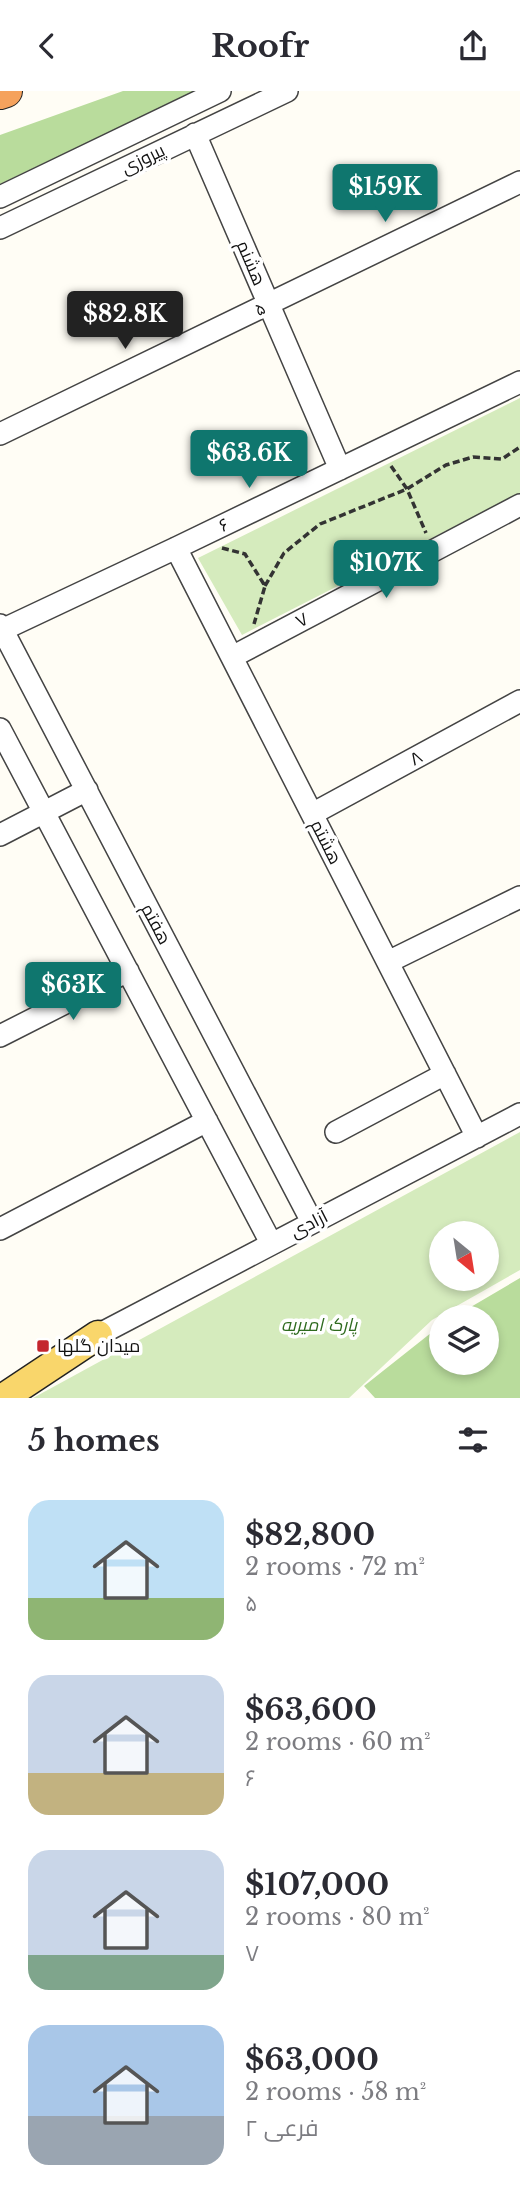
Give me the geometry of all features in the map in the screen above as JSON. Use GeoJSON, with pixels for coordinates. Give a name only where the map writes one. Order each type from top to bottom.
{"type":"FeatureCollection","features":[{"type":"Feature","properties":{"kind":"highway"},"geometry":{"type":"LineString","coordinates":[[0,93],[6,91]]}},
{"type":"Feature","properties":{"kind":"main road","name":"آزادی"},"geometry":{"type":"LineString","coordinates":[[0,1381],[98,1335]]}},
{"type":"Feature","properties":{"kind":"main road","name":"آزادی"},"geometry":{"type":"LineString","coordinates":[[3,1398],[98,1335]]}},
{"type":"Feature","properties":{"kind":"street","name":"پیروزی"},"geometry":{"type":"LineString","coordinates":[[0,197],[220,91]]}},
{"type":"Feature","properties":{"kind":"street","name":"پیروزی"},"geometry":{"type":"LineString","coordinates":[[0,228],[287,91]]}},
{"type":"Feature","properties":{"kind":"street","name":"هشنم"},"geometry":{"type":"LineString","coordinates":[[195,134],[340,469]]}},
{"type":"Feature","properties":{"kind":"street","name":"۵"},"geometry":{"type":"LineString","coordinates":[[0,434],[520,182]]}},
{"type":"Feature","properties":{"kind":"street","name":"۶"},"geometry":{"type":"LineString","coordinates":[[1,627],[184,544],[520,382]]}},
{"type":"Feature","properties":{"kind":"street","name":"۷"},"geometry":{"type":"LineString","coordinates":[[240,653],[520,505]]}},
{"type":"Feature","properties":{"kind":"street","name":"هشتم"},"geometry":{"type":"LineString","coordinates":[[184,544],[240,653],[312,814],[477,1136]]}},
{"type":"Feature","properties":{"kind":"street","name":"هفتم"},"geometry":{"type":"LineString","coordinates":[[1,627],[312,1222]]}},
{"type":"Feature","properties":{"kind":"street","name":"۸"},"geometry":{"type":"LineString","coordinates":[[312,814],[520,701]]}},
{"type":"Feature","properties":{"kind":"street"},"geometry":{"type":"LineString","coordinates":[[0,729],[271,1243]]}},
{"type":"Feature","properties":{"kind":"street"},"geometry":{"type":"LineString","coordinates":[[0,835],[86,790]]}},
{"type":"Feature","properties":{"kind":"street"},"geometry":{"type":"LineString","coordinates":[[388,962],[520,897]]}},
{"type":"Feature","properties":{"kind":"street"},"geometry":{"type":"LineString","coordinates":[[0,1036],[128,971]]}},
{"type":"Feature","properties":{"kind":"street"},"geometry":{"type":"LineString","coordinates":[[336,1132],[445,1074]]}},
{"type":"Feature","properties":{"kind":"street","name":"آزادی"},"geometry":{"type":"LineString","coordinates":[[98,1335],[520,1114]]}},
{"type":"Feature","properties":{"kind":"street"},"geometry":{"type":"LineString","coordinates":[[0,1229],[207,1121]]}},
{"type":"Feature","properties":{"kind":"path"},"geometry":{"type":"LineString","coordinates":[[240,653],[265,586],[284,553],[320,524],[407,489],[446,465],[473,457],[502,459],[520,447]]}},
{"type":"Feature","properties":{"kind":"path"},"geometry":{"type":"LineString","coordinates":[[380,450],[407,489],[434,551]]}},
{"type":"Feature","properties":{"kind":"path"},"geometry":{"type":"LineString","coordinates":[[184,544],[244,554],[265,586]]}},
{"type":"Feature","properties":{"kind":"green space"},"geometry":{"type":"Polygon","coordinates":[[[123,91],[195,91],[0,184],[0,135],[123,91]]]}},
{"type":"Feature","properties":{"kind":"green space"},"geometry":{"type":"Polygon","coordinates":[[[520,398],[520,493],[242,635],[198,558],[520,398]]]}},
{"type":"Feature","properties":{"kind":"green space","name":"پارک امیریه"},"geometry":{"type":"Polygon","coordinates":[[[520,1132],[520,1270],[499,1282],[499,1221],[429,1221],[429,1291],[483,1291],[458,1305],[429,1305],[429,1323],[349,1398],[33,1398],[520,1132]]]}},
{"type":"Feature","properties":{"kind":"green space"},"geometry":{"type":"Polygon","coordinates":[[[520,1278],[520,1398],[375,1398],[364,1386],[429,1335],[429,1375],[499,1375],[499,1305],[474,1305],[520,1278]]]}},
{"type":"Feature","properties":{"kind":"place","name":"میدان گلها"},"geometry":{"type":"Point","coordinates":[43,1346]}}]}
